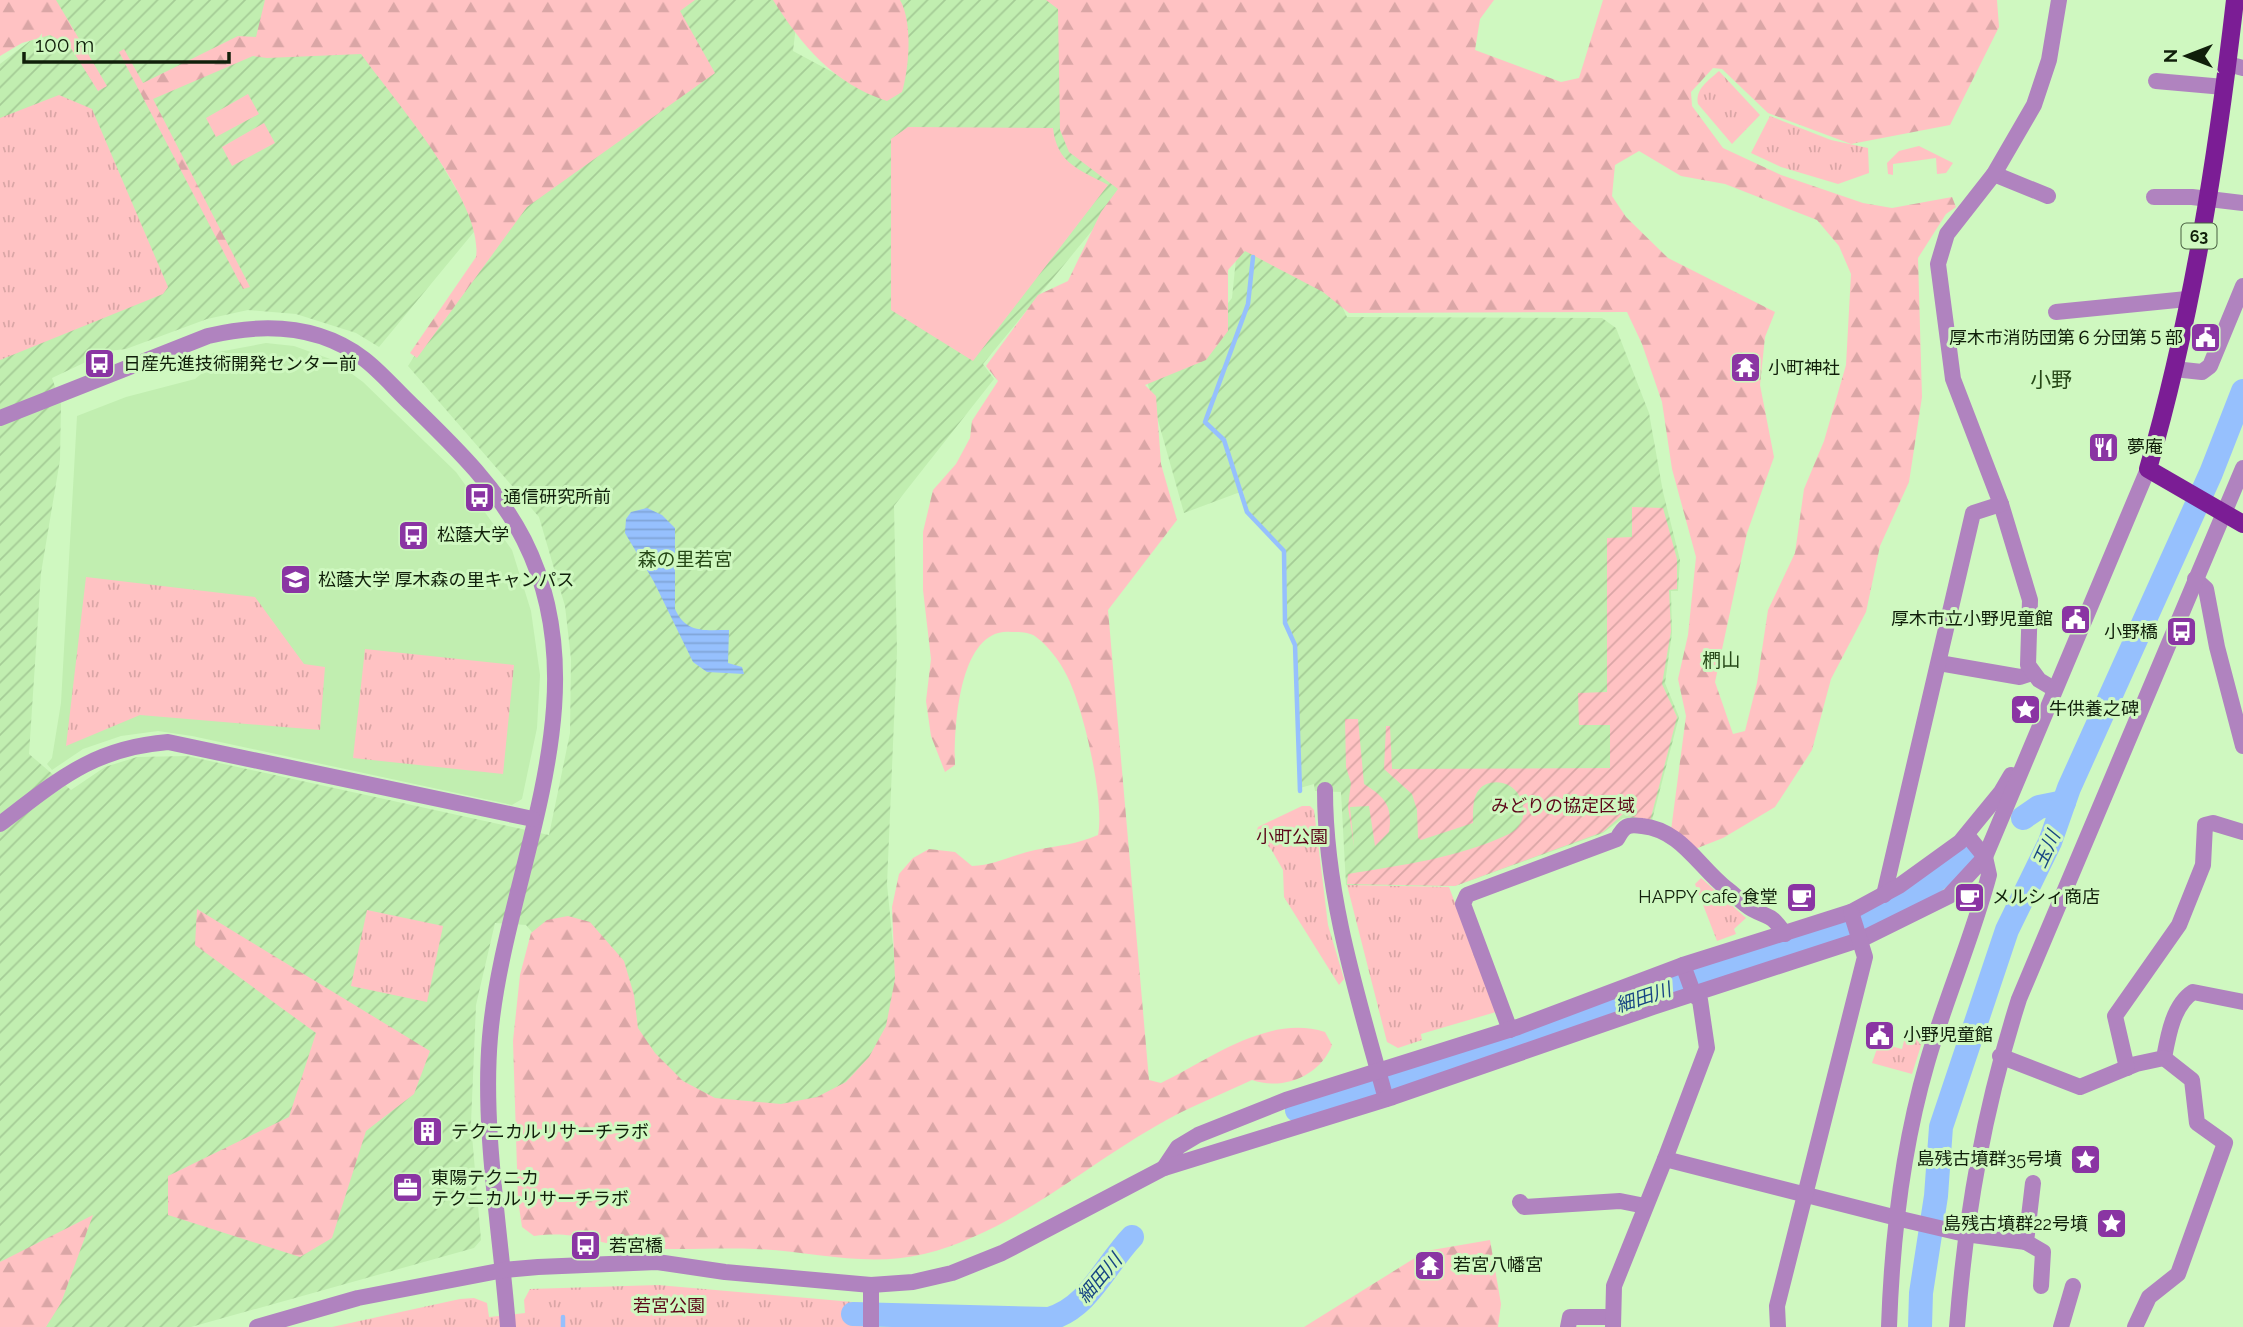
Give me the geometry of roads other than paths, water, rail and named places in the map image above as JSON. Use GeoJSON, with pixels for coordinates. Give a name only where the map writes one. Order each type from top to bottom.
{"type":"FeatureCollection","features":[{"type":"Feature","properties":{"kind":"main road","name":"63"},"geometry":{"type":"LineString","coordinates":[[2155,473],[2224,87],[2235,66],[2235,0]]}},
{"type":"Feature","properties":{"kind":"main road"},"geometry":{"type":"LineString","coordinates":[[2155,473],[2243,524]]}},
{"type":"Feature","properties":{"kind":"street"},"geometry":{"type":"LineString","coordinates":[[2054,689],[2032,673],[2026,651],[2031,627],[2030,600],[2001,504],[1953,379],[1938,264],[1947,234],[1994,174],[2020,132],[2042,83],[2055,31],[2059,0]]}},
{"type":"Feature","properties":{"kind":"street"},"geometry":{"type":"LineString","coordinates":[[2156,81],[2224,87]]}},
{"type":"Feature","properties":{"kind":"street"},"geometry":{"type":"LineString","coordinates":[[1994,174],[2048,196]]}},
{"type":"Feature","properties":{"kind":"street"},"geometry":{"type":"LineString","coordinates":[[2154,197],[2243,202]]}},
{"type":"Feature","properties":{"kind":"street"},"geometry":{"type":"LineString","coordinates":[[2174,369],[2202,372],[2210,366],[2243,286]]}},
{"type":"Feature","properties":{"kind":"street"},"geometry":{"type":"LineString","coordinates":[[2056,312],[2188,299]]}},
{"type":"Feature","properties":{"kind":"street"},"geometry":{"type":"LineString","coordinates":[[0,418],[208,335],[241,328],[296,330],[328,339],[364,359],[471,464],[511,518],[538,573],[552,640],[556,684],[554,731],[506,939],[490,1037],[488,1081],[508,1320]]}},
{"type":"Feature","properties":{"kind":"street"},"geometry":{"type":"LineString","coordinates":[[257,1327],[358,1298],[504,1270],[657,1262],[725,1272],[871,1285],[913,1282],[952,1273],[1002,1253],[1164,1168],[1382,1085],[1688,980],[1949,896],[2026,760],[2026,753],[2054,689],[2155,473]]}},
{"type":"Feature","properties":{"kind":"street"},"geometry":{"type":"LineString","coordinates":[[1957,1327],[1960,1233],[2000,1056],[2039,947],[2195,579],[2221,511],[2241,479]]}},
{"type":"Feature","properties":{"kind":"street"},"geometry":{"type":"LineString","coordinates":[[1884,895],[1973,513],[2001,504]]}},
{"type":"Feature","properties":{"kind":"street"},"geometry":{"type":"LineString","coordinates":[[2195,579],[2206,589],[2217,647],[2243,747]]}},
{"type":"Feature","properties":{"kind":"street"},"geometry":{"type":"LineString","coordinates":[[1939,663],[2020,677],[2032,673]]}},
{"type":"Feature","properties":{"kind":"street"},"geometry":{"type":"LineString","coordinates":[[0,824],[89,760],[135,745],[168,742],[533,820]]}},
{"type":"Feature","properties":{"kind":"street"},"geometry":{"type":"LineString","coordinates":[[1164,1168],[1178,1147],[1198,1135],[1286,1100],[1382,1085],[1688,980],[1785,934],[1856,925],[1884,895],[1976,847],[2019,758],[2026,753]]}},
{"type":"Feature","properties":{"kind":"street"},"geometry":{"type":"LineString","coordinates":[[1325,790],[1329,868],[1357,996],[1382,1085]]}},
{"type":"Feature","properties":{"kind":"street"},"geometry":{"type":"LineString","coordinates":[[2127,1068],[2115,1016],[2179,925],[2203,865],[2205,825],[2213,823],[2243,832]]}},
{"type":"Feature","properties":{"kind":"street"},"geometry":{"type":"LineString","coordinates":[[1520,1037],[1463,904],[1467,895],[1617,839],[1623,827],[1629,824],[1661,829],[1674,837],[1723,886],[1753,910],[1771,914],[1785,934]]}},
{"type":"Feature","properties":{"kind":"street"},"geometry":{"type":"LineString","coordinates":[[1889,1327],[1907,1148],[1926,1066],[1989,875],[1976,847]]}},
{"type":"Feature","properties":{"kind":"street"},"geometry":{"type":"LineString","coordinates":[[1778,1327],[1777,1306],[1865,957],[1856,925]]}},
{"type":"Feature","properties":{"kind":"street"},"geometry":{"type":"LineString","coordinates":[[1568,1327],[1570,1317],[1613,1322],[1614,1286],[1707,1048],[1700,1000],[1688,980]]}},
{"type":"Feature","properties":{"kind":"street"},"geometry":{"type":"LineString","coordinates":[[2164,1058],[2169,1030],[2184,997],[2193,992],[2243,1002]]}},
{"type":"Feature","properties":{"kind":"street"},"geometry":{"type":"LineString","coordinates":[[2000,1056],[2080,1087],[2127,1068],[2164,1058]]}},
{"type":"Feature","properties":{"kind":"street"},"geometry":{"type":"LineString","coordinates":[[2135,1327],[2149,1297],[2178,1274],[2225,1143],[2197,1123],[2192,1080],[2164,1058]]}},
{"type":"Feature","properties":{"kind":"street"},"geometry":{"type":"LineString","coordinates":[[1665,1159],[1960,1233],[2026,1242],[2043,1252],[2041,1286]]}},
{"type":"Feature","properties":{"kind":"street"},"geometry":{"type":"LineString","coordinates":[[2026,1242],[2033,1183]]}},
{"type":"Feature","properties":{"kind":"street"},"geometry":{"type":"LineString","coordinates":[[1520,1202],[1524,1207],[1620,1201],[1645,1206]]}},
{"type":"Feature","properties":{"kind":"street"},"geometry":{"type":"LineString","coordinates":[[871,1285],[871,1327]]}},
{"type":"Feature","properties":{"kind":"street"},"geometry":{"type":"LineString","coordinates":[[2061,1327],[2075,1294]]}},
{"type":"Feature","properties":{"kind":"water"},"geometry":{"type":"Polygon","coordinates":[[[647,508],[662,515],[675,528],[675,609],[679,617],[697,629],[729,630],[728,663],[742,667],[744,674],[707,672],[693,662],[654,582],[625,533],[626,519],[631,512],[647,508]]]}},
{"type":"Feature","properties":{"kind":"waterway"},"geometry":{"type":"LineString","coordinates":[[1253,257],[1248,304],[1205,422],[1224,440],[1247,512],[1284,551],[1285,623],[1295,645],[1300,791]]}},
{"type":"Feature","properties":{"kind":"waterway","name":"玉川"},"geometry":{"type":"LineString","coordinates":[[1920,1327],[1921,1293],[1936,1196],[1941,1127],[2007,930],[2050,842],[2069,788],[2211,473],[2243,391]]}},
{"type":"Feature","properties":{"kind":"waterway","name":"細田川"},"geometry":{"type":"LineString","coordinates":[[2023,818],[2039,807],[2064,802]]}},
{"type":"Feature","properties":{"kind":"waterway","name":"細田川"},"geometry":{"type":"LineString","coordinates":[[1297,1110],[1395,1081],[1848,929],[1923,890],[1973,852]]}},
{"type":"Feature","properties":{"kind":"waterway","name":"細田川"},"geometry":{"type":"LineString","coordinates":[[853,1314],[1049,1319],[1063,1313],[1086,1296],[1132,1237]]}},
{"type":"Feature","properties":{"kind":"waterway","name":"細田川"},"geometry":{"type":"LineString","coordinates":[[1049,1327],[1069,1312]]}},
{"type":"Feature","properties":{"kind":"waterway"},"geometry":{"type":"LineString","coordinates":[[563,1317],[563,1327]]}},
{"type":"Feature","properties":{"kind":"place","name":"厚木市消防団第６分団第５部"},"geometry":{"type":"Point","coordinates":[2206,338]}},
{"type":"Feature","properties":{"kind":"place","name":"日産先進技術開発センター前"},"geometry":{"type":"Point","coordinates":[100,364]}},
{"type":"Feature","properties":{"kind":"place","name":"小町神社"},"geometry":{"type":"Point","coordinates":[1745,368]}},
{"type":"Feature","properties":{"kind":"place","name":"夢庵"},"geometry":{"type":"Point","coordinates":[2104,447]}},
{"type":"Feature","properties":{"kind":"place","name":"通信研究所前"},"geometry":{"type":"Point","coordinates":[480,497]}},
{"type":"Feature","properties":{"kind":"place","name":"松蔭大学"},"geometry":{"type":"Point","coordinates":[414,535]}},
{"type":"Feature","properties":{"kind":"place","name":"松蔭大学 厚木森の里キャンパス"},"geometry":{"type":"Point","coordinates":[295,580]}},
{"type":"Feature","properties":{"kind":"place","name":"厚木市立小野児童館"},"geometry":{"type":"Point","coordinates":[2076,619]}},
{"type":"Feature","properties":{"kind":"place","name":"小野橋"},"geometry":{"type":"Point","coordinates":[2181,632]}},
{"type":"Feature","properties":{"kind":"place","name":"牛供養之碑"},"geometry":{"type":"Point","coordinates":[2026,709]}},
{"type":"Feature","properties":{"kind":"place","name":"HAPPY cafe 食堂"},"geometry":{"type":"Point","coordinates":[1801,897]}},
{"type":"Feature","properties":{"kind":"place","name":"メルシィ商店"},"geometry":{"type":"Point","coordinates":[1969,897]}},
{"type":"Feature","properties":{"kind":"place","name":"小野児童館"},"geometry":{"type":"Point","coordinates":[1880,1035]}},
{"type":"Feature","properties":{"kind":"place","name":"テクニカルリサーチラボ"},"geometry":{"type":"Point","coordinates":[428,1132]}},
{"type":"Feature","properties":{"kind":"place","name":"島残古墳群35号墳"},"geometry":{"type":"Point","coordinates":[2085,1159]}},
{"type":"Feature","properties":{"kind":"place","name":"東陽テクニカ テクニカルリサーチラボ"},"geometry":{"type":"Point","coordinates":[408,1188]}},
{"type":"Feature","properties":{"kind":"place","name":"島残古墳群22号墳"},"geometry":{"type":"Point","coordinates":[2111,1224]}},
{"type":"Feature","properties":{"kind":"place","name":"若宮橋"},"geometry":{"type":"Point","coordinates":[586,1246]}},
{"type":"Feature","properties":{"kind":"place","name":"若宮八幡宮"},"geometry":{"type":"Point","coordinates":[1430,1265]}},
{"type":"Feature","properties":{"kind":"district","name":"小野"},"geometry":{"type":"Point","coordinates":[2051,380]}},
{"type":"Feature","properties":{"kind":"district","name":"森の里若宮"},"geometry":{"type":"Point","coordinates":[685,559]}},
{"type":"Feature","properties":{"kind":"district","name":"椚山"},"geometry":{"type":"Point","coordinates":[1721,660]}},
{"type":"Feature","properties":{"kind":"park label","name":"みどりの協定区域"},"geometry":{"type":"Point","coordinates":[1563,806]}},
{"type":"Feature","properties":{"kind":"park label","name":"小町公園"},"geometry":{"type":"Point","coordinates":[1292,837]}},
{"type":"Feature","properties":{"kind":"park label","name":"若宮公園"},"geometry":{"type":"Point","coordinates":[669,1306]}}]}
